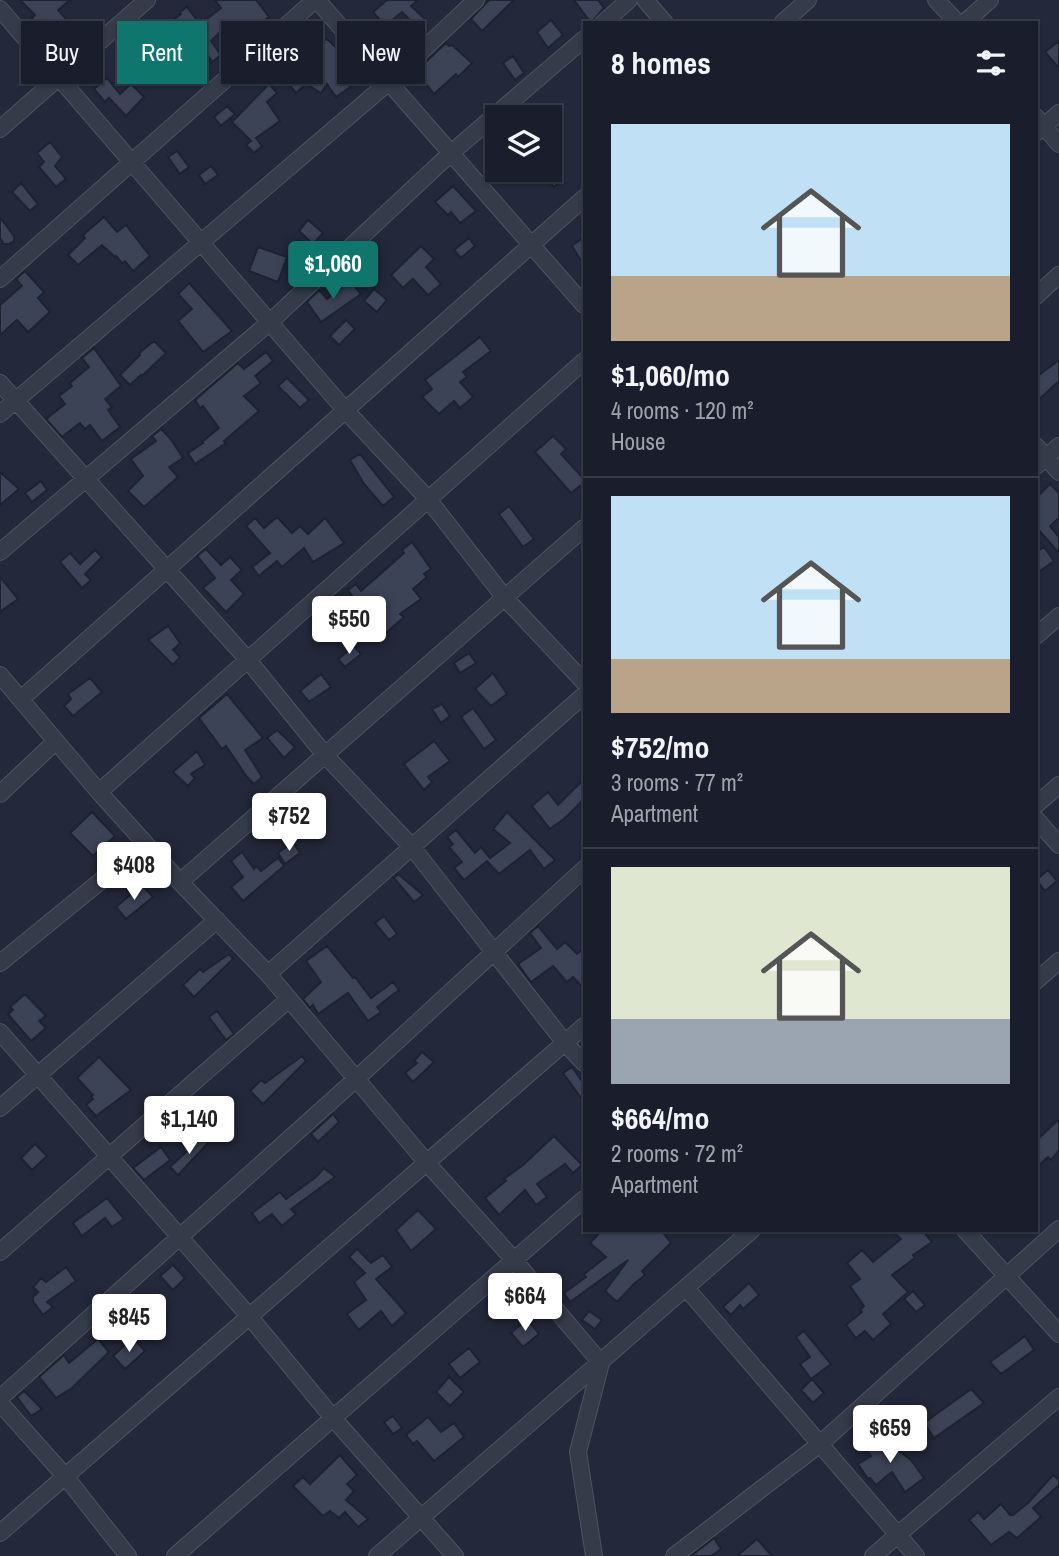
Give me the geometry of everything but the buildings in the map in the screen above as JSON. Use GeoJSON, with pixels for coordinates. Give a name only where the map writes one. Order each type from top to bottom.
{"type":"FeatureCollection","features":[{"type":"Feature","properties":{"kind":"street"},"geometry":{"type":"LineString","coordinates":[[103,39],[147,0]]}},
{"type":"Feature","properties":{"kind":"street"},"geometry":{"type":"LineString","coordinates":[[0,279],[316,0],[337,24]]}},
{"type":"Feature","properties":{"kind":"street"},"geometry":{"type":"LineString","coordinates":[[425,48],[476,0]]}},
{"type":"Feature","properties":{"kind":"street"},"geometry":{"type":"LineString","coordinates":[[605,21],[629,0]]}},
{"type":"Feature","properties":{"kind":"street"},"geometry":{"type":"LineString","coordinates":[[645,0],[663,21]]}},
{"type":"Feature","properties":{"kind":"street"},"geometry":{"type":"LineString","coordinates":[[784,21],[808,0]]}},
{"type":"Feature","properties":{"kind":"street"},"geometry":{"type":"LineString","coordinates":[[936,0],[956,21]]}},
{"type":"Feature","properties":{"kind":"street"},"geometry":{"type":"LineString","coordinates":[[966,21],[990,0]]}},
{"type":"Feature","properties":{"kind":"street"},"geometry":{"type":"LineString","coordinates":[[0,9],[21,33]]}},
{"type":"Feature","properties":{"kind":"street"},"geometry":{"type":"LineString","coordinates":[[0,552],[270,322],[451,153],[583,40]]}},
{"type":"Feature","properties":{"kind":"street"},"geometry":{"type":"LineString","coordinates":[[0,129],[53,84]]}},
{"type":"Feature","properties":{"kind":"street"},"geometry":{"type":"LineString","coordinates":[[65,84],[346,411],[428,499],[505,598],[583,681]]}},
{"type":"Feature","properties":{"kind":"street"},"geometry":{"type":"LineString","coordinates":[[0,414],[387,84]]}},
{"type":"Feature","properties":{"kind":"street"},"geometry":{"type":"LineString","coordinates":[[391,84],[583,304]]}},
{"type":"Feature","properties":{"kind":"street"},"geometry":{"type":"LineString","coordinates":[[1059,113],[1039,125],[1059,144]]}},
{"type":"Feature","properties":{"kind":"street"},"geometry":{"type":"LineString","coordinates":[[21,699],[583,199]]}},
{"type":"Feature","properties":{"kind":"street"},"geometry":{"type":"LineString","coordinates":[[1038,294],[1059,275]]}},
{"type":"Feature","properties":{"kind":"street"},"geometry":{"type":"LineString","coordinates":[[99,792],[583,362]]}},
{"type":"Feature","properties":{"kind":"street"},"geometry":{"type":"LineString","coordinates":[[0,383],[248,660],[325,755],[412,847],[565,1043],[583,1062]]}},
{"type":"Feature","properties":{"kind":"street"},"geometry":{"type":"LineString","coordinates":[[1059,446],[1039,456],[1059,472]]}},
{"type":"Feature","properties":{"kind":"street"},"geometry":{"type":"LineString","coordinates":[[180,882],[583,529]]}},
{"type":"Feature","properties":{"kind":"street"},"geometry":{"type":"LineString","coordinates":[[1038,634],[1059,616]]}},
{"type":"Feature","properties":{"kind":"street"},"geometry":{"type":"LineString","coordinates":[[0,675],[99,792],[268,974],[427,1163],[601,1363]]}},
{"type":"Feature","properties":{"kind":"street"},"geometry":{"type":"LineString","coordinates":[[268,974],[583,696]]}},
{"type":"Feature","properties":{"kind":"street"},"geometry":{"type":"LineString","coordinates":[[0,794],[56,741]]}},
{"type":"Feature","properties":{"kind":"street"},"geometry":{"type":"LineString","coordinates":[[1038,803],[1059,785]]}},
{"type":"Feature","properties":{"kind":"street"},"geometry":{"type":"LineString","coordinates":[[1038,821],[1059,845]]}},
{"type":"Feature","properties":{"kind":"street"},"geometry":{"type":"LineString","coordinates":[[0,963],[146,844]]}},
{"type":"Feature","properties":{"kind":"street"},"geometry":{"type":"LineString","coordinates":[[128,1556],[0,1400],[583,870]]}},
{"type":"Feature","properties":{"kind":"street"},"geometry":{"type":"LineString","coordinates":[[0,1108],[217,920]]}},
{"type":"Feature","properties":{"kind":"street"},"geometry":{"type":"LineString","coordinates":[[1038,979],[1059,961]]}},
{"type":"Feature","properties":{"kind":"street"},"geometry":{"type":"LineString","coordinates":[[0,1252],[289,999]]}},
{"type":"Feature","properties":{"kind":"street"},"geometry":{"type":"LineString","coordinates":[[0,1533],[583,1027]]}},
{"type":"Feature","properties":{"kind":"street"},"geometry":{"type":"LineString","coordinates":[[0,1032],[250,1316],[333,1418],[455,1556]]}},
{"type":"Feature","properties":{"kind":"street"},"geometry":{"type":"LineString","coordinates":[[175,1556],[583,1200]]}},
{"type":"Feature","properties":{"kind":"street"},"geometry":{"type":"LineString","coordinates":[[674,1556],[820,1444],[1059,1229]]}},
{"type":"Feature","properties":{"kind":"street"},"geometry":{"type":"LineString","coordinates":[[967,1232],[1059,1334]]}},
{"type":"Feature","properties":{"kind":"street"},"geometry":{"type":"LineString","coordinates":[[377,1556],[687,1289],[745,1233]]}},
{"type":"Feature","properties":{"kind":"street"},"geometry":{"type":"LineString","coordinates":[[687,1289],[916,1556]]}},
{"type":"Feature","properties":{"kind":"street"},"geometry":{"type":"LineString","coordinates":[[594,1556],[578,1452],[601,1363]]}},
{"type":"Feature","properties":{"kind":"street"},"geometry":{"type":"LineString","coordinates":[[873,1556],[1059,1397]]}}]}
